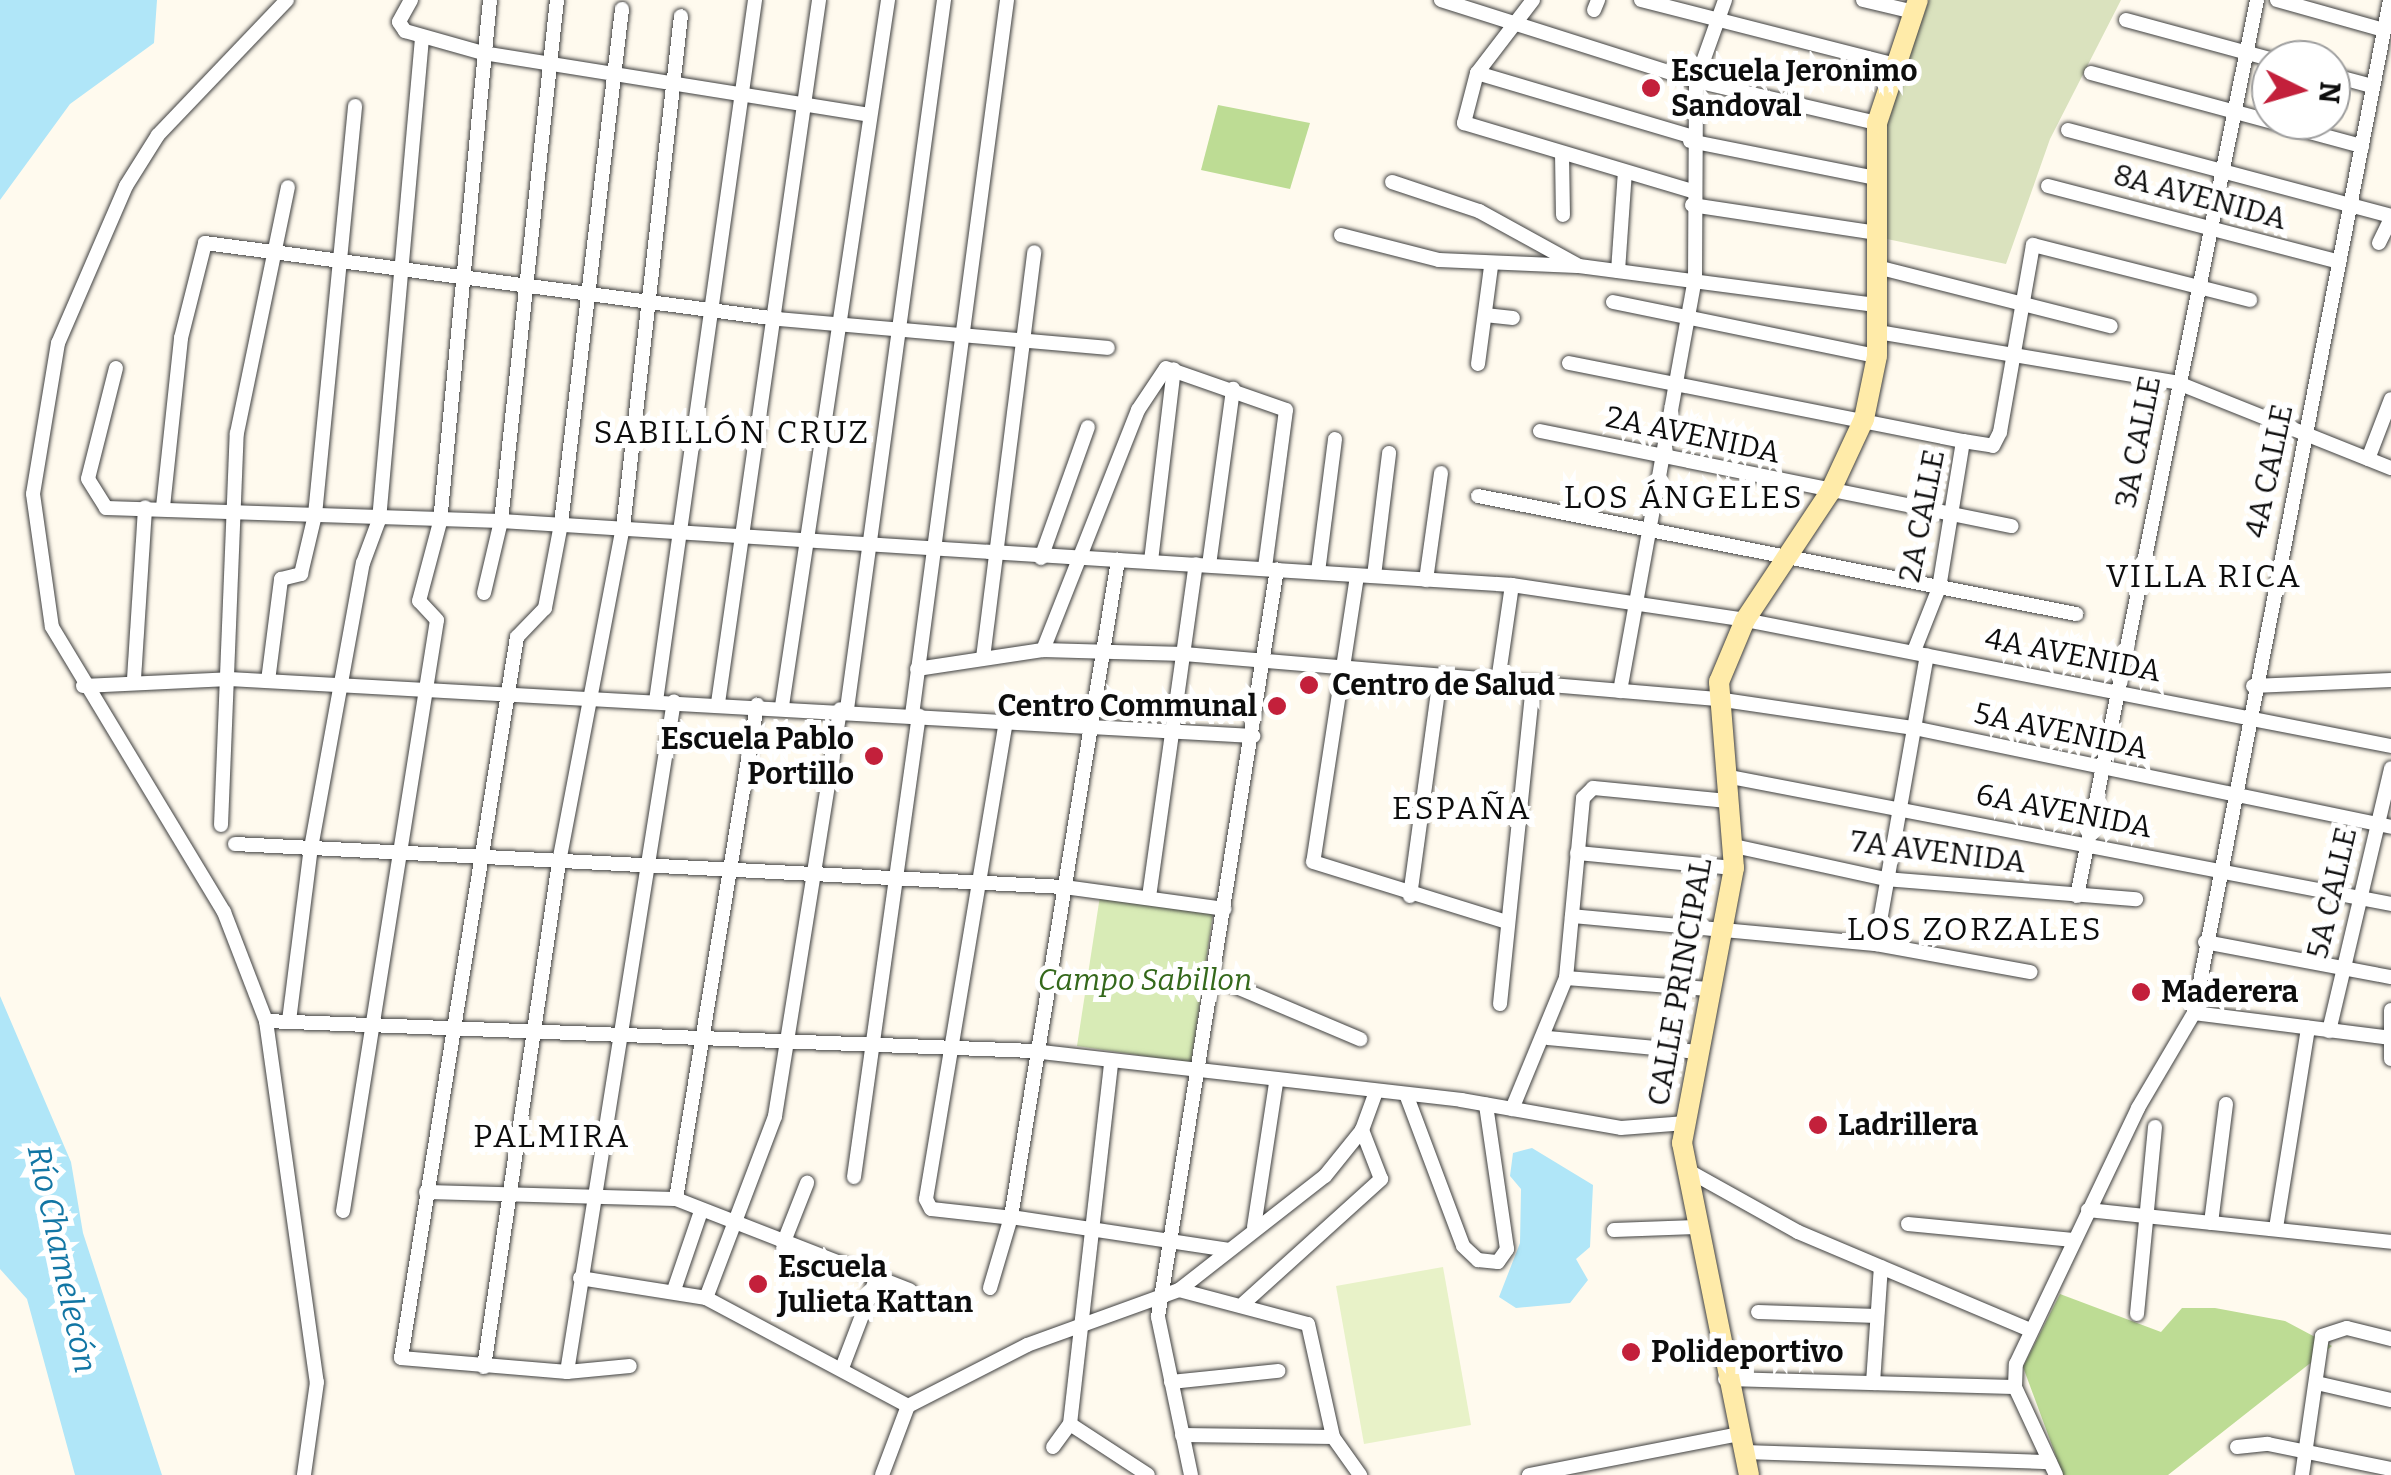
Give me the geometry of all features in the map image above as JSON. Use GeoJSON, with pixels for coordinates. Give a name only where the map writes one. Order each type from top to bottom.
{"type":"FeatureCollection","features":[{"type":"Feature","properties":{"kind":"street"},"geometry":{"type":"LineString","coordinates":[[287,0],[158,135],[58,343],[33,494],[38,579],[83,686],[224,912],[266,1021],[317,1382],[304,1475]]}},
{"type":"Feature","properties":{"kind":"street"},"geometry":{"type":"LineString","coordinates":[[410,0],[400,27],[483,53],[548,61],[678,88],[864,114]]}},
{"type":"Feature","properties":{"kind":"street"},"geometry":{"type":"LineString","coordinates":[[343,1211],[394,853],[438,614],[419,601],[440,522],[460,280],[490,0]]}},
{"type":"Feature","properties":{"kind":"street"},"geometry":{"type":"LineString","coordinates":[[484,593],[501,521],[557,0]]}},
{"type":"Feature","properties":{"kind":"street"},"geometry":{"type":"LineString","coordinates":[[656,701],[755,0]]}},
{"type":"Feature","properties":{"kind":"street"},"geometry":{"type":"LineString","coordinates":[[718,703],[778,319],[819,0]]}},
{"type":"Feature","properties":{"kind":"street"},"geometry":{"type":"LineString","coordinates":[[782,706],[864,114],[888,0]]}},
{"type":"Feature","properties":{"kind":"street"},"geometry":{"type":"LineString","coordinates":[[706,1298],[775,1116],[844,709],[944,0]]}},
{"type":"Feature","properties":{"kind":"street"},"geometry":{"type":"LineString","coordinates":[[854,1177],[868,1042],[898,880],[930,550],[1007,0]]}},
{"type":"Feature","properties":{"kind":"street"},"geometry":{"type":"LineString","coordinates":[[1441,0],[1696,81],[1876,123]]}},
{"type":"Feature","properties":{"kind":"street"},"geometry":{"type":"LineString","coordinates":[[1532,0],[1477,73],[1464,123],[1625,172],[1692,198],[1877,233]]}},
{"type":"Feature","properties":{"kind":"street"},"geometry":{"type":"LineString","coordinates":[[1641,0],[1896,65]]}},
{"type":"Feature","properties":{"kind":"street"},"geometry":{"type":"LineString","coordinates":[[1620,690],[1645,530],[1695,280],[1690,139],[1696,81],[1724,0]]}},
{"type":"Feature","properties":{"kind":"street"},"geometry":{"type":"LineString","coordinates":[[1863,0],[1916,6]]}},
{"type":"Feature","properties":{"kind":"street","name":"3A CALLE"},"geometry":{"type":"LineString","coordinates":[[2076,896],[2257,0]]}},
{"type":"Feature","properties":{"kind":"street"},"geometry":{"type":"LineString","coordinates":[[2277,0],[2384,30]]}},
{"type":"Feature","properties":{"kind":"street","name":"4A CALLE"},"geometry":{"type":"LineString","coordinates":[[2015,1386],[2030,1330],[2088,1210],[2194,1014],[2246,718],[2390,0]]}},
{"type":"Feature","properties":{"kind":"street","name":"CALLE PRINCIPAL"},"geometry":{"type":"LineString","coordinates":[[1749,1475],[1726,1379],[1687,1170],[1686,1123],[1734,868],[1717,699],[1744,620],[1792,554],[1830,492],[1864,419],[1878,356],[1876,123],[1916,6]]}},
{"type":"Feature","properties":{"kind":"street"},"geometry":{"type":"LineString","coordinates":[[622,9],[561,524],[545,608],[518,630],[476,857],[400,1358],[568,1372],[630,1366]]}},
{"type":"Feature","properties":{"kind":"street"},"geometry":{"type":"LineString","coordinates":[[484,1366],[560,862],[622,528],[678,88],[681,16]]}},
{"type":"Feature","properties":{"kind":"street"},"geometry":{"type":"LineString","coordinates":[[2126,20],[2251,54]]}},
{"type":"Feature","properties":{"kind":"street"},"geometry":{"type":"LineString","coordinates":[[289,1021],[310,848],[341,686],[379,520],[397,270],[422,36]]}},
{"type":"Feature","properties":{"kind":"street"},"geometry":{"type":"LineString","coordinates":[[1477,73],[1690,139],[1876,178]]}},
{"type":"Feature","properties":{"kind":"street"},"geometry":{"type":"LineString","coordinates":[[2091,73],[2362,146]]}},
{"type":"Feature","properties":{"kind":"street"},"geometry":{"type":"LineString","coordinates":[[2351,80],[2372,86]]}},
{"type":"Feature","properties":{"kind":"street"},"geometry":{"type":"LineString","coordinates":[[268,681],[279,586],[301,574],[315,515],[334,262],[355,106]]}},
{"type":"Feature","properties":{"kind":"street"},"geometry":{"type":"LineString","coordinates":[[2068,130],[2391,217],[2379,244]]}},
{"type":"Feature","properties":{"kind":"street"},"geometry":{"type":"LineString","coordinates":[[1562,153],[1563,215]]}},
{"type":"Feature","properties":{"kind":"street"},"geometry":{"type":"LineString","coordinates":[[1618,270],[1625,172]]}},
{"type":"Feature","properties":{"kind":"street"},"geometry":{"type":"LineString","coordinates":[[1392,182],[1480,211],[1579,266]]}},
{"type":"Feature","properties":{"kind":"street","name":"8A AVENIDA"},"geometry":{"type":"LineString","coordinates":[[2048,186],[2339,262]]}},
{"type":"Feature","properties":{"kind":"street"},"geometry":{"type":"LineString","coordinates":[[221,824],[242,393],[288,187]]}},
{"type":"Feature","properties":{"kind":"street"},"geometry":{"type":"LineString","coordinates":[[1341,236],[1491,266],[1579,266],[1877,305]]}},
{"type":"Feature","properties":{"kind":"street"},"geometry":{"type":"LineString","coordinates":[[164,507],[181,338],[205,243],[460,280],[650,299],[778,319],[1021,335],[1108,348]]}},
{"type":"Feature","properties":{"kind":"street","name":"2A CALLE"},"geometry":{"type":"LineString","coordinates":[[1876,944],[1914,728],[1920,653],[1939,588],[1963,442],[1992,446],[2000,432],[2007,359],[2032,245],[2197,287]]}},
{"type":"Feature","properties":{"kind":"street"},"geometry":{"type":"LineString","coordinates":[[983,658],[1034,252]]}},
{"type":"Feature","properties":{"kind":"street"},"geometry":{"type":"LineString","coordinates":[[1478,364],[1491,266]]}},
{"type":"Feature","properties":{"kind":"street"},"geometry":{"type":"LineString","coordinates":[[1877,266],[2111,326]]}},
{"type":"Feature","properties":{"kind":"street"},"geometry":{"type":"LineString","coordinates":[[2197,287],[2250,300]]}},
{"type":"Feature","properties":{"kind":"street"},"geometry":{"type":"LineString","coordinates":[[1612,302],[1878,356]]}},
{"type":"Feature","properties":{"kind":"street"},"geometry":{"type":"LineString","coordinates":[[1485,315],[1513,318]]}},
{"type":"Feature","properties":{"kind":"street"},"geometry":{"type":"LineString","coordinates":[[1878,332],[2007,359],[2178,383],[2391,468]]}},
{"type":"Feature","properties":{"kind":"street"},"geometry":{"type":"LineString","coordinates":[[1569,363],[1864,419],[1963,442]]}},
{"type":"Feature","properties":{"kind":"street","name":"4A AVENIDA"},"geometry":{"type":"LineString","coordinates":[[116,368],[104,388],[90,488],[106,508],[164,507],[379,520],[561,524],[1512,586],[1634,600],[1744,620],[2391,746]]}},
{"type":"Feature","properties":{"kind":"street"},"geometry":{"type":"LineString","coordinates":[[1043,650],[1138,410],[1166,368],[1286,410],[1266,662],[1160,1298],[1171,1382],[1192,1475]]}},
{"type":"Feature","properties":{"kind":"street"},"geometry":{"type":"LineString","coordinates":[[1152,561],[1174,370]]}},
{"type":"Feature","properties":{"kind":"street"},"geometry":{"type":"LineString","coordinates":[[1149,898],[1184,654],[1233,389]]}},
{"type":"Feature","properties":{"kind":"street"},"geometry":{"type":"LineString","coordinates":[[2368,459],[2391,400]]}},
{"type":"Feature","properties":{"kind":"street"},"geometry":{"type":"LineString","coordinates":[[1041,558],[1088,428]]}},
{"type":"Feature","properties":{"kind":"street","name":"2A AVENIDA"},"geometry":{"type":"LineString","coordinates":[[1540,431],[2012,526]]}},
{"type":"Feature","properties":{"kind":"street"},"geometry":{"type":"LineString","coordinates":[[1318,572],[1336,439]]}},
{"type":"Feature","properties":{"kind":"street"},"geometry":{"type":"LineString","coordinates":[[1374,576],[1389,453]]}},
{"type":"Feature","properties":{"kind":"street"},"geometry":{"type":"LineString","coordinates":[[1426,580],[1442,473]]}},
{"type":"Feature","properties":{"kind":"street"},"geometry":{"type":"LineString","coordinates":[[1478,496],[1645,530],[1792,554],[2076,614]]}},
{"type":"Feature","properties":{"kind":"street"},"geometry":{"type":"LineString","coordinates":[[134,680],[145,507]]}},
{"type":"Feature","properties":{"kind":"street"},"geometry":{"type":"LineString","coordinates":[[990,1288],[1008,1217],[1118,560]]}},
{"type":"Feature","properties":{"kind":"street"},"geometry":{"type":"LineString","coordinates":[[1357,576],[1313,862],[1410,896],[1506,922]]}},
{"type":"Feature","properties":{"kind":"street"},"geometry":{"type":"LineString","coordinates":[[1498,681],[1512,586]]}},
{"type":"Feature","properties":{"kind":"street","name":"5A AVENIDA"},"geometry":{"type":"LineString","coordinates":[[917,669],[1043,650],[1184,654],[1717,699],[1914,728],[2391,827]]}},
{"type":"Feature","properties":{"kind":"street"},"geometry":{"type":"LineString","coordinates":[[1410,896],[1440,676]]}},
{"type":"Feature","properties":{"kind":"street"},"geometry":{"type":"LineString","coordinates":[[83,686],[134,680],[229,679],[422,693],[844,709],[1253,736]]}},
{"type":"Feature","properties":{"kind":"street"},"geometry":{"type":"LineString","coordinates":[[2253,686],[2391,680]]}},
{"type":"Feature","properties":{"kind":"street"},"geometry":{"type":"LineString","coordinates":[[1500,1004],[1533,684]]}},
{"type":"Feature","properties":{"kind":"street"},"geometry":{"type":"LineString","coordinates":[[568,1372],[590,1200],[674,701]]}},
{"type":"Feature","properties":{"kind":"street"},"geometry":{"type":"LineString","coordinates":[[676,1199],[757,705]]}},
{"type":"Feature","properties":{"kind":"street"},"geometry":{"type":"LineString","coordinates":[[1006,722],[926,1199],[931,1208],[1228,1250]]}},
{"type":"Feature","properties":{"kind":"street","name":"5A CALLE"},"geometry":{"type":"LineString","coordinates":[[2329,1031],[2391,768]]}},
{"type":"Feature","properties":{"kind":"street","name":"6A AVENIDA"},"geometry":{"type":"LineString","coordinates":[[1726,776],[1898,806],[2391,904]]}},
{"type":"Feature","properties":{"kind":"street"},"geometry":{"type":"LineString","coordinates":[[1512,1109],[1548,1038],[1566,978],[1582,798],[1593,788],[1728,801]]}},
{"type":"Feature","properties":{"kind":"street"},"geometry":{"type":"LineString","coordinates":[[235,844],[1064,887],[1224,909]]}},
{"type":"Feature","properties":{"kind":"street","name":"7A AVENIDA"},"geometry":{"type":"LineString","coordinates":[[1734,846],[1885,879],[2136,899]]}},
{"type":"Feature","properties":{"kind":"street"},"geometry":{"type":"LineString","coordinates":[[1577,852],[1734,868]]}},
{"type":"Feature","properties":{"kind":"street"},"geometry":{"type":"LineString","coordinates":[[1572,916],[1876,944],[2030,972]]}},
{"type":"Feature","properties":{"kind":"street"},"geometry":{"type":"LineString","coordinates":[[2205,942],[2391,977]]}},
{"type":"Feature","properties":{"kind":"street"},"geometry":{"type":"LineString","coordinates":[[1213,977],[1360,1039]]}},
{"type":"Feature","properties":{"kind":"street"},"geometry":{"type":"LineString","coordinates":[[1566,978],[1709,989]]}},
{"type":"Feature","properties":{"kind":"street"},"geometry":{"type":"LineString","coordinates":[[2391,1010],[2385,1037],[2391,1059]]}},
{"type":"Feature","properties":{"kind":"street"},"geometry":{"type":"LineString","coordinates":[[2194,1014],[2385,1037]]}},
{"type":"Feature","properties":{"kind":"street"},"geometry":{"type":"LineString","coordinates":[[266,1021],[702,1034],[1034,1052],[1197,1074],[1406,1094],[1622,1128],[1686,1123]]}},
{"type":"Feature","properties":{"kind":"street"},"geometry":{"type":"LineString","coordinates":[[2276,1228],[2308,1028]]}},
{"type":"Feature","properties":{"kind":"street"},"geometry":{"type":"LineString","coordinates":[[1548,1038],[1698,1052]]}},
{"type":"Feature","properties":{"kind":"street"},"geometry":{"type":"LineString","coordinates":[[1054,1448],[1070,1424],[1111,1064]]}},
{"type":"Feature","properties":{"kind":"street"},"geometry":{"type":"LineString","coordinates":[[1254,1228],[1276,1082]]}},
{"type":"Feature","properties":{"kind":"street"},"geometry":{"type":"LineString","coordinates":[[882,1475],[908,1406],[1027,1344],[1078,1332],[1179,1290],[1325,1176],[1362,1130],[1375,1094]]}},
{"type":"Feature","properties":{"kind":"street"},"geometry":{"type":"LineString","coordinates":[[1406,1094],[1463,1246],[1478,1260],[1498,1262],[1508,1249],[1486,1105]]}},
{"type":"Feature","properties":{"kind":"street"},"geometry":{"type":"LineString","coordinates":[[2211,1223],[2226,1104]]}},
{"type":"Feature","properties":{"kind":"street"},"geometry":{"type":"LineString","coordinates":[[2137,1314],[2156,1127]]}},
{"type":"Feature","properties":{"kind":"street"},"geometry":{"type":"LineString","coordinates":[[1244,1303],[1381,1179],[1362,1130]]}},
{"type":"Feature","properties":{"kind":"street"},"geometry":{"type":"LineString","coordinates":[[1687,1170],[1881,1268],[2030,1330]]}},
{"type":"Feature","properties":{"kind":"street"},"geometry":{"type":"LineString","coordinates":[[783,1244],[807,1183]]}},
{"type":"Feature","properties":{"kind":"street"},"geometry":{"type":"LineString","coordinates":[[426,1192],[590,1200],[676,1199],[731,1224],[910,1290]]}},
{"type":"Feature","properties":{"kind":"street"},"geometry":{"type":"LineString","coordinates":[[2088,1210],[2391,1242]]}},
{"type":"Feature","properties":{"kind":"street"},"geometry":{"type":"LineString","coordinates":[[674,1290],[702,1211]]}},
{"type":"Feature","properties":{"kind":"street"},"geometry":{"type":"LineString","coordinates":[[1908,1224],[2074,1240]]}},
{"type":"Feature","properties":{"kind":"street"},"geometry":{"type":"LineString","coordinates":[[1614,1230],[1696,1227]]}},
{"type":"Feature","properties":{"kind":"street"},"geometry":{"type":"LineString","coordinates":[[1873,1383],[1881,1268]]}},
{"type":"Feature","properties":{"kind":"street"},"geometry":{"type":"LineString","coordinates":[[580,1278],[706,1298],[908,1406]]}},
{"type":"Feature","properties":{"kind":"street"},"geometry":{"type":"LineString","coordinates":[[842,1368],[876,1278]]}},
{"type":"Feature","properties":{"kind":"street"},"geometry":{"type":"LineString","coordinates":[[1179,1290],[1298,1315],[1316,1336],[1333,1437],[1360,1475]]}},
{"type":"Feature","properties":{"kind":"street"},"geometry":{"type":"LineString","coordinates":[[1758,1312],[1877,1316]]}},
{"type":"Feature","properties":{"kind":"street"},"geometry":{"type":"LineString","coordinates":[[2302,1475],[2320,1384],[2322,1336],[2347,1328],[2391,1339]]}},
{"type":"Feature","properties":{"kind":"street"},"geometry":{"type":"LineString","coordinates":[[1171,1382],[1278,1371]]}},
{"type":"Feature","properties":{"kind":"street"},"geometry":{"type":"LineString","coordinates":[[1529,1475],[1742,1443],[2053,1469],[2015,1386],[1726,1379]]}},
{"type":"Feature","properties":{"kind":"street"},"geometry":{"type":"LineString","coordinates":[[2320,1384],[2391,1400]]}},
{"type":"Feature","properties":{"kind":"street"},"geometry":{"type":"LineString","coordinates":[[1070,1424],[1148,1475]]}},
{"type":"Feature","properties":{"kind":"street"},"geometry":{"type":"LineString","coordinates":[[1182,1434],[1333,1437]]}},
{"type":"Feature","properties":{"kind":"street"},"geometry":{"type":"LineString","coordinates":[[2237,1447],[2307,1450],[2391,1468]]}},
{"type":"Feature","properties":{"kind":"green space"},"geometry":{"type":"Polygon","coordinates":[[[1929,0],[2121,0],[2050,139],[2006,264],[1887,239],[1885,125],[1929,0]]]}},
{"type":"Feature","properties":{"kind":"green space"},"geometry":{"type":"Polygon","coordinates":[[[1218,105],[1310,123],[1290,189],[1201,170],[1218,105]]]}},
{"type":"Feature","properties":{"kind":"green space","name":"Campo Sabillon"},"geometry":{"type":"Polygon","coordinates":[[[1100,896],[1213,913],[1191,1063],[1077,1046],[1100,896]]]}},
{"type":"Feature","properties":{"kind":"green space"},"geometry":{"type":"Polygon","coordinates":[[[1443,1267],[1471,1425],[1364,1444],[1336,1286],[1443,1267]]]}},
{"type":"Feature","properties":{"kind":"green space"},"geometry":{"type":"Polygon","coordinates":[[[2060,1294],[2161,1332],[2182,1308],[2215,1308],[2285,1321],[2332,1346],[2168,1475],[2063,1475],[2023,1367],[2060,1294]]]}},
{"type":"Feature","properties":{"kind":"water"},"geometry":{"type":"Polygon","coordinates":[[[0,0],[157,0],[154,43],[70,104],[0,200],[0,0]]]}},
{"type":"Feature","properties":{"kind":"water","name":"Río Chamelecón"},"geometry":{"type":"Polygon","coordinates":[[[0,996],[71,1162],[83,1233],[162,1475],[75,1475],[27,1299],[0,1269],[0,996]]]}},
{"type":"Feature","properties":{"kind":"water"},"geometry":{"type":"Polygon","coordinates":[[[1532,1148],[1593,1185],[1590,1247],[1576,1259],[1588,1280],[1570,1303],[1516,1308],[1499,1297],[1520,1243],[1521,1189],[1510,1176],[1513,1153],[1532,1148]]]}},
{"type":"Feature","properties":{"kind":"place","name":"Escuela Jeronimo Sandoval"},"geometry":{"type":"Point","coordinates":[1651,88]}},
{"type":"Feature","properties":{"kind":"place","name":"Centro de Salud"},"geometry":{"type":"Point","coordinates":[1309,685]}},
{"type":"Feature","properties":{"kind":"place","name":"Centro Communal"},"geometry":{"type":"Point","coordinates":[1277,706]}},
{"type":"Feature","properties":{"kind":"place","name":"Escuela Pablo Portillo"},"geometry":{"type":"Point","coordinates":[874,756]}},
{"type":"Feature","properties":{"kind":"place","name":"Maderera"},"geometry":{"type":"Point","coordinates":[2141,992]}},
{"type":"Feature","properties":{"kind":"place","name":"Ladrillera"},"geometry":{"type":"Point","coordinates":[1818,1125]}},
{"type":"Feature","properties":{"kind":"place","name":"Escuela Julieta Kattan"},"geometry":{"type":"Point","coordinates":[758,1284]}},
{"type":"Feature","properties":{"kind":"place","name":"Polideportivo"},"geometry":{"type":"Point","coordinates":[1631,1352]}},
{"type":"Feature","properties":{"kind":"district","name":"SABILLÓN CRUZ"},"geometry":{"type":"Point","coordinates":[732,432]}},
{"type":"Feature","properties":{"kind":"district","name":"LOS ÁNGELES"},"geometry":{"type":"Point","coordinates":[1684,497]}},
{"type":"Feature","properties":{"kind":"district","name":"VILLA RICA"},"geometry":{"type":"Point","coordinates":[2204,576]}},
{"type":"Feature","properties":{"kind":"district","name":"ESPAÑA"},"geometry":{"type":"Point","coordinates":[1462,808]}},
{"type":"Feature","properties":{"kind":"district","name":"LOS ZORZALES"},"geometry":{"type":"Point","coordinates":[1975,929]}},
{"type":"Feature","properties":{"kind":"district","name":"PALMIRA"},"geometry":{"type":"Point","coordinates":[552,1136]}}]}
